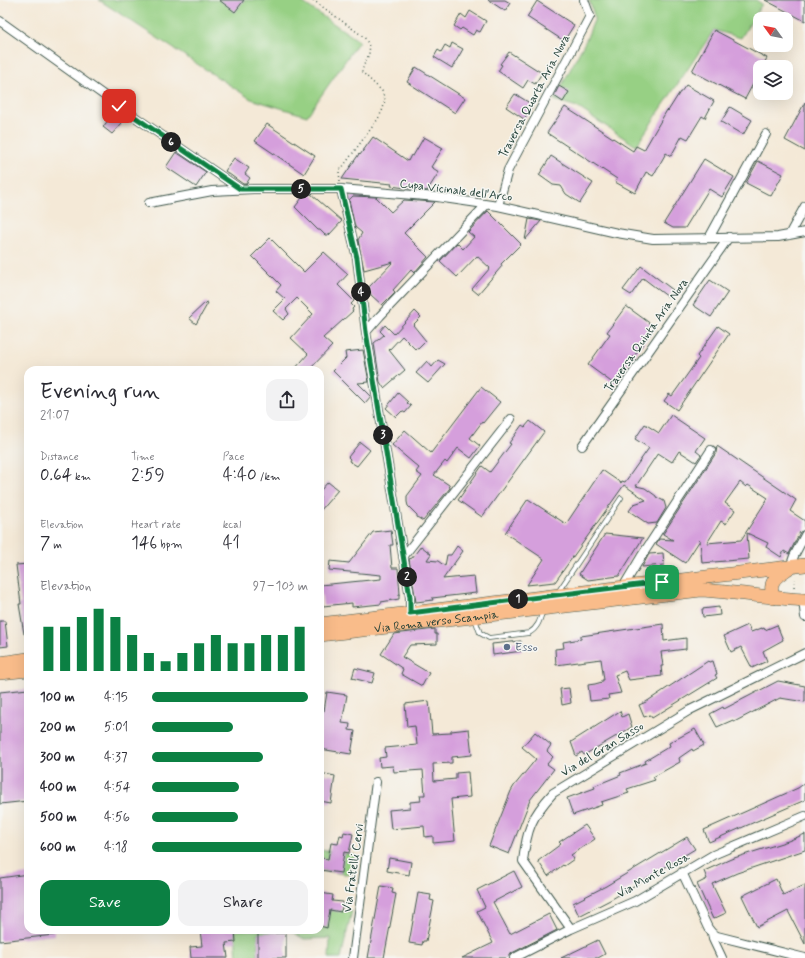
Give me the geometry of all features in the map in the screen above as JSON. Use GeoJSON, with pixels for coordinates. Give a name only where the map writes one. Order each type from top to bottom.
{"type":"FeatureCollection","features":[{"type":"Feature","properties":{"kind":"main road","name":"Via Roma verso Scampia"},"geometry":{"type":"LineString","coordinates":[[324,624],[623,587],[793,573],[805,565]]}},
{"type":"Feature","properties":{"kind":"main road"},"geometry":{"type":"LineString","coordinates":[[773,598],[771,590],[772,584],[776,577],[793,573]]}},
{"type":"Feature","properties":{"kind":"main road","name":"Via Roma verso Scampia"},"geometry":{"type":"LineString","coordinates":[[324,635],[700,590],[732,592],[773,598],[801,597]]}},
{"type":"Feature","properties":{"kind":"main road"},"geometry":{"type":"LineString","coordinates":[[0,663],[24,660]]}},
{"type":"Feature","properties":{"kind":"main road"},"geometry":{"type":"LineString","coordinates":[[0,673],[24,670]]}},
{"type":"Feature","properties":{"kind":"street","name":"Traversa Quarta Aria Nova"},"geometry":{"type":"LineString","coordinates":[[498,206],[508,170],[590,16],[584,0]]}},
{"type":"Feature","properties":{"kind":"street"},"geometry":{"type":"LineString","coordinates":[[0,21],[119,106],[240,189]]}},
{"type":"Feature","properties":{"kind":"street"},"geometry":{"type":"LineString","coordinates":[[709,238],[766,134]]}},
{"type":"Feature","properties":{"kind":"street","name":"Cupa Vicinale dell'Arco"},"geometry":{"type":"LineString","coordinates":[[149,203],[212,191],[240,189],[341,189],[437,197],[498,206],[617,233],[653,239],[778,237],[805,232]]}},
{"type":"Feature","properties":{"kind":"street"},"geometry":{"type":"LineString","coordinates":[[341,189],[357,258],[366,332],[410,597],[410,613]]}},
{"type":"Feature","properties":{"kind":"street"},"geometry":{"type":"LineString","coordinates":[[366,332],[486,205]]}},
{"type":"Feature","properties":{"kind":"street"},"geometry":{"type":"LineString","coordinates":[[789,235],[805,206]]}},
{"type":"Feature","properties":{"kind":"street","name":"Traversa Quinta Aria Nova"},"geometry":{"type":"LineString","coordinates":[[582,446],[730,237]]}},
{"type":"Feature","properties":{"kind":"street"},"geometry":{"type":"LineString","coordinates":[[403,557],[511,419]]}},
{"type":"Feature","properties":{"kind":"street"},"geometry":{"type":"LineString","coordinates":[[623,587],[641,556],[711,450]]}},
{"type":"Feature","properties":{"kind":"street"},"geometry":{"type":"LineString","coordinates":[[793,573],[794,556],[805,535]]}},
{"type":"Feature","properties":{"kind":"street"},"geometry":{"type":"LineString","coordinates":[[801,597],[805,617]]}},
{"type":"Feature","properties":{"kind":"street","name":"Via del Gran Sasso"},"geometry":{"type":"LineString","coordinates":[[571,928],[523,861],[531,823],[540,807],[553,793],[690,710],[805,653]]}},
{"type":"Feature","properties":{"kind":"street","name":"Via Fratelli Cervi"},"geometry":{"type":"LineString","coordinates":[[353,958],[376,782]]}},
{"type":"Feature","properties":{"kind":"street","name":"Via Monte Rosa"},"geometry":{"type":"LineString","coordinates":[[514,958],[571,928],[635,901],[713,854],[805,816]]}},
{"type":"Feature","properties":{"kind":"street"},"geometry":{"type":"LineString","coordinates":[[682,872],[708,928],[712,933],[717,936],[805,958]]}},
{"type":"Feature","properties":{"kind":"street"},"geometry":{"type":"LineString","coordinates":[[712,933],[713,939],[722,958]]}},
{"type":"Feature","properties":{"kind":"lane"},"geometry":{"type":"LineString","coordinates":[[474,617],[480,632],[489,638],[529,633],[534,630],[621,498]]}},
{"type":"Feature","properties":{"kind":"path"},"geometry":{"type":"LineString","coordinates":[[313,0],[364,37],[370,44],[370,52],[363,65],[362,72],[382,91],[385,100],[383,109],[378,119],[338,172],[341,189]]}},
{"type":"Feature","properties":{"kind":"path"},"geometry":{"type":"LineString","coordinates":[[793,573],[801,597]]}},
{"type":"Feature","properties":{"kind":"green space"},"geometry":{"type":"Polygon","coordinates":[[[99,0],[299,0],[359,41],[307,116],[251,99],[99,0]]]}},
{"type":"Feature","properties":{"kind":"green space"},"geometry":{"type":"Polygon","coordinates":[[[589,0],[756,0],[762,4],[757,12],[753,12],[753,19],[741,38],[714,30],[636,146],[577,107],[554,100],[586,40],[595,18],[589,0]]]}},
{"type":"Feature","properties":{"kind":"green space"},"geometry":{"type":"Polygon","coordinates":[[[324,851],[355,855],[351,875],[324,871],[324,851]]]}},
{"type":"Feature","properties":{"kind":"green space"},"geometry":{"type":"Polygon","coordinates":[[[330,910],[352,911],[341,958],[329,958],[330,938],[304,939],[295,934],[324,934],[324,927],[327,927],[330,910]]]}},
{"type":"Feature","properties":{"kind":"green space"},"geometry":{"type":"Polygon","coordinates":[[[235,934],[258,934],[258,958],[237,958],[235,934]]]}},
{"type":"Feature","properties":{"kind":"building"},"geometry":{"type":"Polygon","coordinates":[[[219,0],[244,0],[235,12],[219,0]]]}},
{"type":"Feature","properties":{"kind":"building"},"geometry":{"type":"Polygon","coordinates":[[[488,0],[505,0],[510,3],[505,11],[488,0]]]}},
{"type":"Feature","properties":{"kind":"building"},"geometry":{"type":"Polygon","coordinates":[[[765,0],[805,0],[805,21],[793,15],[793,12],[788,12],[765,0]]]}},
{"type":"Feature","properties":{"kind":"building"},"geometry":{"type":"Polygon","coordinates":[[[537,1],[574,25],[564,41],[527,17],[537,1]]]}},
{"type":"Feature","properties":{"kind":"building"},"geometry":{"type":"Polygon","coordinates":[[[470,11],[486,21],[480,32],[476,30],[473,35],[462,28],[460,30],[454,26],[461,14],[466,18],[470,11]]]}},
{"type":"Feature","properties":{"kind":"building"},"geometry":{"type":"Polygon","coordinates":[[[714,30],[753,51],[753,52],[767,58],[766,60],[753,60],[753,84],[745,99],[692,71],[714,30]]]}},
{"type":"Feature","properties":{"kind":"building"},"geometry":{"type":"Polygon","coordinates":[[[452,43],[463,49],[452,68],[434,57],[438,50],[441,52],[445,45],[450,48],[452,43]]]}},
{"type":"Feature","properties":{"kind":"building"},"geometry":{"type":"Polygon","coordinates":[[[509,52],[542,73],[535,84],[528,80],[523,88],[498,71],[502,65],[500,64],[509,52]]]}},
{"type":"Feature","properties":{"kind":"building"},"geometry":{"type":"Polygon","coordinates":[[[416,67],[465,98],[455,113],[407,82],[416,67]]]}},
{"type":"Feature","properties":{"kind":"building"},"geometry":{"type":"Polygon","coordinates":[[[686,85],[714,101],[705,118],[702,116],[688,139],[682,136],[671,156],[666,153],[653,176],[646,172],[635,193],[615,182],[617,179],[547,133],[565,107],[633,151],[636,146],[644,150],[667,110],[668,111],[686,85]]]}},
{"type":"Feature","properties":{"kind":"building"},"geometry":{"type":"Polygon","coordinates":[[[559,86],[569,92],[563,102],[554,96],[559,86]]]}},
{"type":"Feature","properties":{"kind":"building"},"geometry":{"type":"Polygon","coordinates":[[[515,94],[533,105],[524,119],[506,107],[515,94]]]}},
{"type":"Feature","properties":{"kind":"building"},"geometry":{"type":"Polygon","coordinates":[[[805,102],[805,151],[785,140],[805,102]]]}},
{"type":"Feature","properties":{"kind":"building"},"geometry":{"type":"Polygon","coordinates":[[[730,107],[752,120],[743,135],[721,122],[730,107]]]}},
{"type":"Feature","properties":{"kind":"building"},"geometry":{"type":"Polygon","coordinates":[[[112,115],[122,123],[112,134],[103,127],[112,115]]]}},
{"type":"Feature","properties":{"kind":"building"},"geometry":{"type":"Polygon","coordinates":[[[267,124],[315,156],[304,174],[255,141],[267,124]]]}},
{"type":"Feature","properties":{"kind":"building"},"geometry":{"type":"Polygon","coordinates":[[[373,137],[408,161],[411,155],[413,156],[424,137],[443,148],[431,167],[439,172],[427,191],[391,186],[392,184],[342,179],[373,137]]]}},
{"type":"Feature","properties":{"kind":"building"},"geometry":{"type":"Polygon","coordinates":[[[176,152],[206,172],[196,187],[166,167],[176,152]]]}},
{"type":"Feature","properties":{"kind":"building"},"geometry":{"type":"Polygon","coordinates":[[[551,156],[593,183],[580,203],[566,194],[561,186],[553,185],[539,175],[551,156]]]}},
{"type":"Feature","properties":{"kind":"building"},"geometry":{"type":"Polygon","coordinates":[[[234,158],[249,168],[245,174],[250,178],[246,184],[243,184],[225,171],[234,158]]]}},
{"type":"Feature","properties":{"kind":"building"},"geometry":{"type":"Polygon","coordinates":[[[704,159],[734,177],[722,197],[709,189],[685,228],[673,228],[664,223],[704,159]]]}},
{"type":"Feature","properties":{"kind":"building"},"geometry":{"type":"Polygon","coordinates":[[[758,161],[783,174],[771,196],[746,183],[758,161]]]}},
{"type":"Feature","properties":{"kind":"building"},"geometry":{"type":"Polygon","coordinates":[[[305,194],[311,194],[342,221],[329,235],[325,235],[318,230],[295,207],[305,194]]]}},
{"type":"Feature","properties":{"kind":"building"},"geometry":{"type":"Polygon","coordinates":[[[353,196],[376,197],[391,212],[404,200],[435,202],[404,233],[428,257],[414,273],[411,270],[393,290],[395,292],[382,305],[371,295],[369,287],[393,262],[364,270],[358,240],[362,233],[355,227],[349,200],[353,196]]]}},
{"type":"Feature","properties":{"kind":"building"},"geometry":{"type":"Polygon","coordinates":[[[488,211],[521,244],[501,264],[502,266],[478,294],[472,289],[490,268],[477,256],[457,277],[440,261],[457,243],[463,249],[474,237],[468,232],[488,211]]]}},
{"type":"Feature","properties":{"kind":"building"},"geometry":{"type":"Polygon","coordinates":[[[529,219],[541,221],[525,240],[529,219]]]}},
{"type":"Feature","properties":{"kind":"building"},"geometry":{"type":"Polygon","coordinates":[[[270,238],[304,272],[324,252],[348,274],[338,285],[354,301],[351,304],[354,307],[352,309],[353,311],[323,338],[332,346],[313,366],[298,366],[308,354],[291,338],[313,314],[297,298],[286,309],[289,314],[283,320],[273,311],[285,299],[276,291],[281,285],[252,256],[270,238]]]}},
{"type":"Feature","properties":{"kind":"building"},"geometry":{"type":"Polygon","coordinates":[[[641,266],[673,290],[668,297],[643,278],[631,295],[623,290],[641,266]]]}},
{"type":"Feature","properties":{"kind":"building"},"geometry":{"type":"Polygon","coordinates":[[[710,280],[728,292],[711,317],[693,305],[710,280]]]}},
{"type":"Feature","properties":{"kind":"building"},"geometry":{"type":"Polygon","coordinates":[[[206,302],[208,303],[196,324],[189,318],[206,302]]]}},
{"type":"Feature","properties":{"kind":"building"},"geometry":{"type":"Polygon","coordinates":[[[626,306],[655,327],[614,384],[588,365],[610,334],[607,332],[626,306]]]}},
{"type":"Feature","properties":{"kind":"building"},"geometry":{"type":"Polygon","coordinates":[[[415,311],[421,317],[413,325],[426,341],[418,349],[415,349],[402,336],[389,350],[405,370],[384,388],[380,382],[374,343],[384,335],[380,331],[385,325],[394,334],[415,311]]]}},
{"type":"Feature","properties":{"kind":"building"},"geometry":{"type":"Polygon","coordinates":[[[718,326],[729,334],[677,410],[664,401],[669,394],[672,396],[699,358],[697,356],[718,326]]]}},
{"type":"Feature","properties":{"kind":"building"},"geometry":{"type":"Polygon","coordinates":[[[363,350],[369,382],[358,383],[371,396],[365,403],[333,371],[346,358],[345,352],[363,350]]]}},
{"type":"Feature","properties":{"kind":"building"},"geometry":{"type":"Polygon","coordinates":[[[438,360],[445,364],[428,383],[416,373],[427,361],[432,367],[438,360]]]}},
{"type":"Feature","properties":{"kind":"building"},"geometry":{"type":"Polygon","coordinates":[[[481,387],[500,402],[470,438],[480,446],[471,458],[458,448],[447,463],[445,461],[434,475],[449,485],[450,488],[423,521],[417,517],[417,515],[408,506],[407,502],[407,496],[422,476],[416,472],[419,468],[392,445],[405,430],[431,453],[481,387]]]}},
{"type":"Feature","properties":{"kind":"building"},"geometry":{"type":"Polygon","coordinates":[[[398,393],[411,406],[405,413],[402,411],[396,417],[386,408],[398,393]]]}},
{"type":"Feature","properties":{"kind":"building"},"geometry":{"type":"Polygon","coordinates":[[[671,415],[705,438],[696,451],[701,455],[696,462],[679,451],[672,462],[658,453],[636,486],[645,488],[656,497],[664,501],[666,508],[657,523],[648,524],[629,511],[634,504],[646,500],[624,485],[555,582],[527,585],[544,559],[505,533],[528,499],[566,524],[602,470],[621,483],[622,481],[625,482],[649,448],[635,439],[645,424],[659,433],[671,415]]]}},
{"type":"Feature","properties":{"kind":"building"},"geometry":{"type":"Polygon","coordinates":[[[530,421],[544,432],[482,517],[458,500],[482,466],[490,472],[511,444],[509,443],[522,425],[525,427],[530,421]]]}},
{"type":"Feature","properties":{"kind":"building"},"geometry":{"type":"Polygon","coordinates":[[[360,442],[370,450],[357,466],[349,461],[350,459],[348,457],[360,442]]]}},
{"type":"Feature","properties":{"kind":"building"},"geometry":{"type":"Polygon","coordinates":[[[717,446],[796,500],[790,511],[805,521],[805,530],[800,532],[789,554],[784,551],[781,557],[766,547],[768,543],[747,533],[749,559],[702,563],[700,540],[685,563],[656,544],[659,539],[673,540],[663,534],[716,453],[717,446]],[[740,482],[725,503],[735,510],[726,524],[721,521],[707,543],[741,540],[768,498],[748,485],[746,487],[740,482]]]}},
{"type":"Feature","properties":{"kind":"building"},"geometry":{"type":"Polygon","coordinates":[[[328,482],[338,490],[324,506],[324,486],[328,482]]]}},
{"type":"Feature","properties":{"kind":"building"},"geometry":{"type":"Polygon","coordinates":[[[391,530],[393,545],[390,545],[392,568],[398,568],[399,599],[381,602],[381,604],[352,607],[352,603],[324,606],[324,585],[381,579],[381,575],[329,570],[330,561],[349,563],[373,532],[391,530]]]}},
{"type":"Feature","properties":{"kind":"building"},"geometry":{"type":"Polygon","coordinates":[[[605,534],[643,538],[619,576],[588,580],[579,574],[605,534]]]}},
{"type":"Feature","properties":{"kind":"building"},"geometry":{"type":"Polygon","coordinates":[[[421,546],[431,554],[427,560],[438,561],[445,566],[447,555],[451,555],[457,546],[463,551],[443,579],[474,576],[476,593],[432,598],[433,600],[416,602],[409,559],[412,558],[421,546]]]}},
{"type":"Feature","properties":{"kind":"building"},"geometry":{"type":"Polygon","coordinates":[[[663,553],[664,565],[642,567],[649,554],[663,553]]]}},
{"type":"Feature","properties":{"kind":"building"},"geometry":{"type":"Polygon","coordinates":[[[24,564],[24,634],[19,604],[21,604],[16,565],[24,564]]]}},
{"type":"Feature","properties":{"kind":"building"},"geometry":{"type":"Polygon","coordinates":[[[719,607],[720,615],[703,617],[702,609],[719,607]]]}},
{"type":"Feature","properties":{"kind":"building"},"geometry":{"type":"Polygon","coordinates":[[[0,621],[5,621],[8,646],[0,647],[0,621]]]}},
{"type":"Feature","properties":{"kind":"building"},"geometry":{"type":"Polygon","coordinates":[[[663,624],[664,641],[686,638],[686,649],[661,652],[663,666],[661,666],[662,676],[629,680],[625,671],[615,675],[621,693],[608,695],[609,699],[590,701],[588,685],[602,682],[602,680],[604,680],[601,659],[556,665],[555,649],[564,648],[563,642],[581,639],[581,636],[663,624]]]}},
{"type":"Feature","properties":{"kind":"building"},"geometry":{"type":"Polygon","coordinates":[[[748,625],[751,632],[762,628],[765,630],[777,625],[783,640],[763,651],[767,661],[752,668],[741,647],[731,652],[724,636],[748,625]]]}},
{"type":"Feature","properties":{"kind":"building"},"geometry":{"type":"Polygon","coordinates":[[[435,629],[435,634],[437,634],[437,644],[410,645],[402,657],[429,673],[422,686],[401,674],[403,669],[381,654],[394,634],[435,629]]]}},
{"type":"Feature","properties":{"kind":"building"},"geometry":{"type":"Polygon","coordinates":[[[521,641],[522,651],[493,655],[492,644],[521,641]]]}},
{"type":"Feature","properties":{"kind":"building"},"geometry":{"type":"Polygon","coordinates":[[[708,661],[713,661],[717,674],[715,675],[717,678],[652,718],[650,715],[644,717],[639,705],[646,702],[708,661]]]}},
{"type":"Feature","properties":{"kind":"building"},"geometry":{"type":"Polygon","coordinates":[[[355,668],[375,673],[372,683],[352,678],[355,668]]]}},
{"type":"Feature","properties":{"kind":"building"},"geometry":{"type":"Polygon","coordinates":[[[778,681],[805,686],[805,702],[780,698],[734,722],[733,720],[717,727],[710,714],[723,707],[724,709],[778,681]]]}},
{"type":"Feature","properties":{"kind":"building"},"geometry":{"type":"Polygon","coordinates":[[[569,688],[571,703],[562,705],[560,689],[569,688]]]}},
{"type":"Feature","properties":{"kind":"building"},"geometry":{"type":"Polygon","coordinates":[[[24,689],[24,801],[0,804],[0,692],[24,689]]]}},
{"type":"Feature","properties":{"kind":"building"},"geometry":{"type":"Polygon","coordinates":[[[327,692],[347,695],[342,723],[350,724],[349,730],[355,731],[351,754],[324,750],[324,711],[327,692]]]}},
{"type":"Feature","properties":{"kind":"building"},"geometry":{"type":"Polygon","coordinates":[[[429,701],[432,734],[451,733],[451,731],[469,729],[472,755],[452,757],[452,763],[433,764],[434,781],[456,779],[456,773],[468,772],[470,797],[451,799],[455,841],[433,843],[433,836],[425,837],[424,826],[391,829],[389,810],[410,808],[410,802],[421,801],[420,795],[425,795],[423,770],[394,772],[393,766],[380,767],[379,758],[386,757],[385,748],[417,745],[415,726],[407,727],[405,704],[429,701]]]}},
{"type":"Feature","properties":{"kind":"building"},"geometry":{"type":"Polygon","coordinates":[[[620,711],[622,717],[628,714],[632,727],[584,755],[582,752],[576,756],[571,742],[620,711]]]}},
{"type":"Feature","properties":{"kind":"building"},"geometry":{"type":"Polygon","coordinates":[[[695,729],[704,745],[693,751],[692,749],[679,758],[680,762],[653,777],[655,780],[627,789],[629,793],[601,802],[602,805],[573,815],[567,798],[595,788],[594,786],[621,775],[620,773],[646,763],[645,761],[670,746],[669,743],[695,729]]]}},
{"type":"Feature","properties":{"kind":"building"},"geometry":{"type":"Polygon","coordinates":[[[535,732],[551,745],[547,751],[553,757],[547,764],[554,769],[530,800],[509,854],[489,846],[511,791],[536,759],[522,747],[535,732]]]}},
{"type":"Feature","properties":{"kind":"building"},"geometry":{"type":"Polygon","coordinates":[[[324,774],[335,776],[331,803],[324,802],[324,774]]]}},
{"type":"Feature","properties":{"kind":"building"},"geometry":{"type":"Polygon","coordinates":[[[805,783],[805,800],[709,842],[704,830],[798,788],[805,783]]]}},
{"type":"Feature","properties":{"kind":"building"},"geometry":{"type":"Polygon","coordinates":[[[585,825],[595,839],[571,855],[574,859],[548,876],[538,861],[561,844],[559,842],[585,825]]]}},
{"type":"Feature","properties":{"kind":"building"},"geometry":{"type":"Polygon","coordinates":[[[344,832],[353,834],[349,853],[344,852],[341,873],[324,871],[324,858],[328,859],[331,843],[338,844],[340,835],[343,836],[344,832]]]}},
{"type":"Feature","properties":{"kind":"building"},"geometry":{"type":"Polygon","coordinates":[[[805,834],[805,850],[737,873],[712,884],[726,913],[713,919],[697,884],[707,879],[704,871],[731,859],[805,834]]]}},
{"type":"Feature","properties":{"kind":"building"},"geometry":{"type":"Polygon","coordinates":[[[687,837],[695,849],[612,899],[579,916],[573,903],[606,886],[687,837]]]}},
{"type":"Feature","properties":{"kind":"building"},"geometry":{"type":"Polygon","coordinates":[[[389,858],[411,862],[409,875],[387,871],[389,858]]]}},
{"type":"Feature","properties":{"kind":"building"},"geometry":{"type":"Polygon","coordinates":[[[514,871],[522,887],[493,902],[510,934],[549,914],[557,930],[512,953],[506,958],[462,958],[493,943],[477,911],[485,907],[477,890],[514,871]]]}},
{"type":"Feature","properties":{"kind":"building"},"geometry":{"type":"Polygon","coordinates":[[[24,875],[24,934],[54,935],[0,941],[0,878],[24,875]]]}},
{"type":"Feature","properties":{"kind":"building"},"geometry":{"type":"Polygon","coordinates":[[[776,879],[783,895],[805,885],[805,944],[788,911],[757,927],[742,896],[776,879]]]}},
{"type":"Feature","properties":{"kind":"building"},"geometry":{"type":"Polygon","coordinates":[[[381,886],[393,888],[392,893],[396,894],[384,958],[368,958],[381,886]]]}},
{"type":"Feature","properties":{"kind":"building"},"geometry":{"type":"Polygon","coordinates":[[[418,893],[431,895],[430,900],[434,901],[426,941],[423,941],[422,945],[409,943],[418,893]]]}},
{"type":"Feature","properties":{"kind":"building"},"geometry":{"type":"Polygon","coordinates":[[[324,894],[333,895],[332,901],[343,902],[341,912],[330,910],[327,928],[324,927],[324,894]]]}},
{"type":"Feature","properties":{"kind":"building"},"geometry":{"type":"Polygon","coordinates":[[[200,934],[235,934],[236,942],[226,943],[228,958],[191,958],[190,947],[202,946],[200,934]]]}},
{"type":"Feature","properties":{"kind":"building"},"geometry":{"type":"Polygon","coordinates":[[[258,934],[286,934],[286,958],[258,958],[258,934]]]}},
{"type":"Feature","properties":{"kind":"building"},"geometry":{"type":"Polygon","coordinates":[[[598,940],[605,954],[598,958],[561,958],[598,940]]]}},
{"type":"Feature","properties":{"kind":"place","name":"Esso"},"geometry":{"type":"Point","coordinates":[507,647]}},
{"type":"Feature","properties":{"kind":"route"},"geometry":{"type":"LineString","coordinates":[[119,106],[240,189],[341,189],[357,258],[366,332],[410,597],[410,613],[662,582]]}}]}
